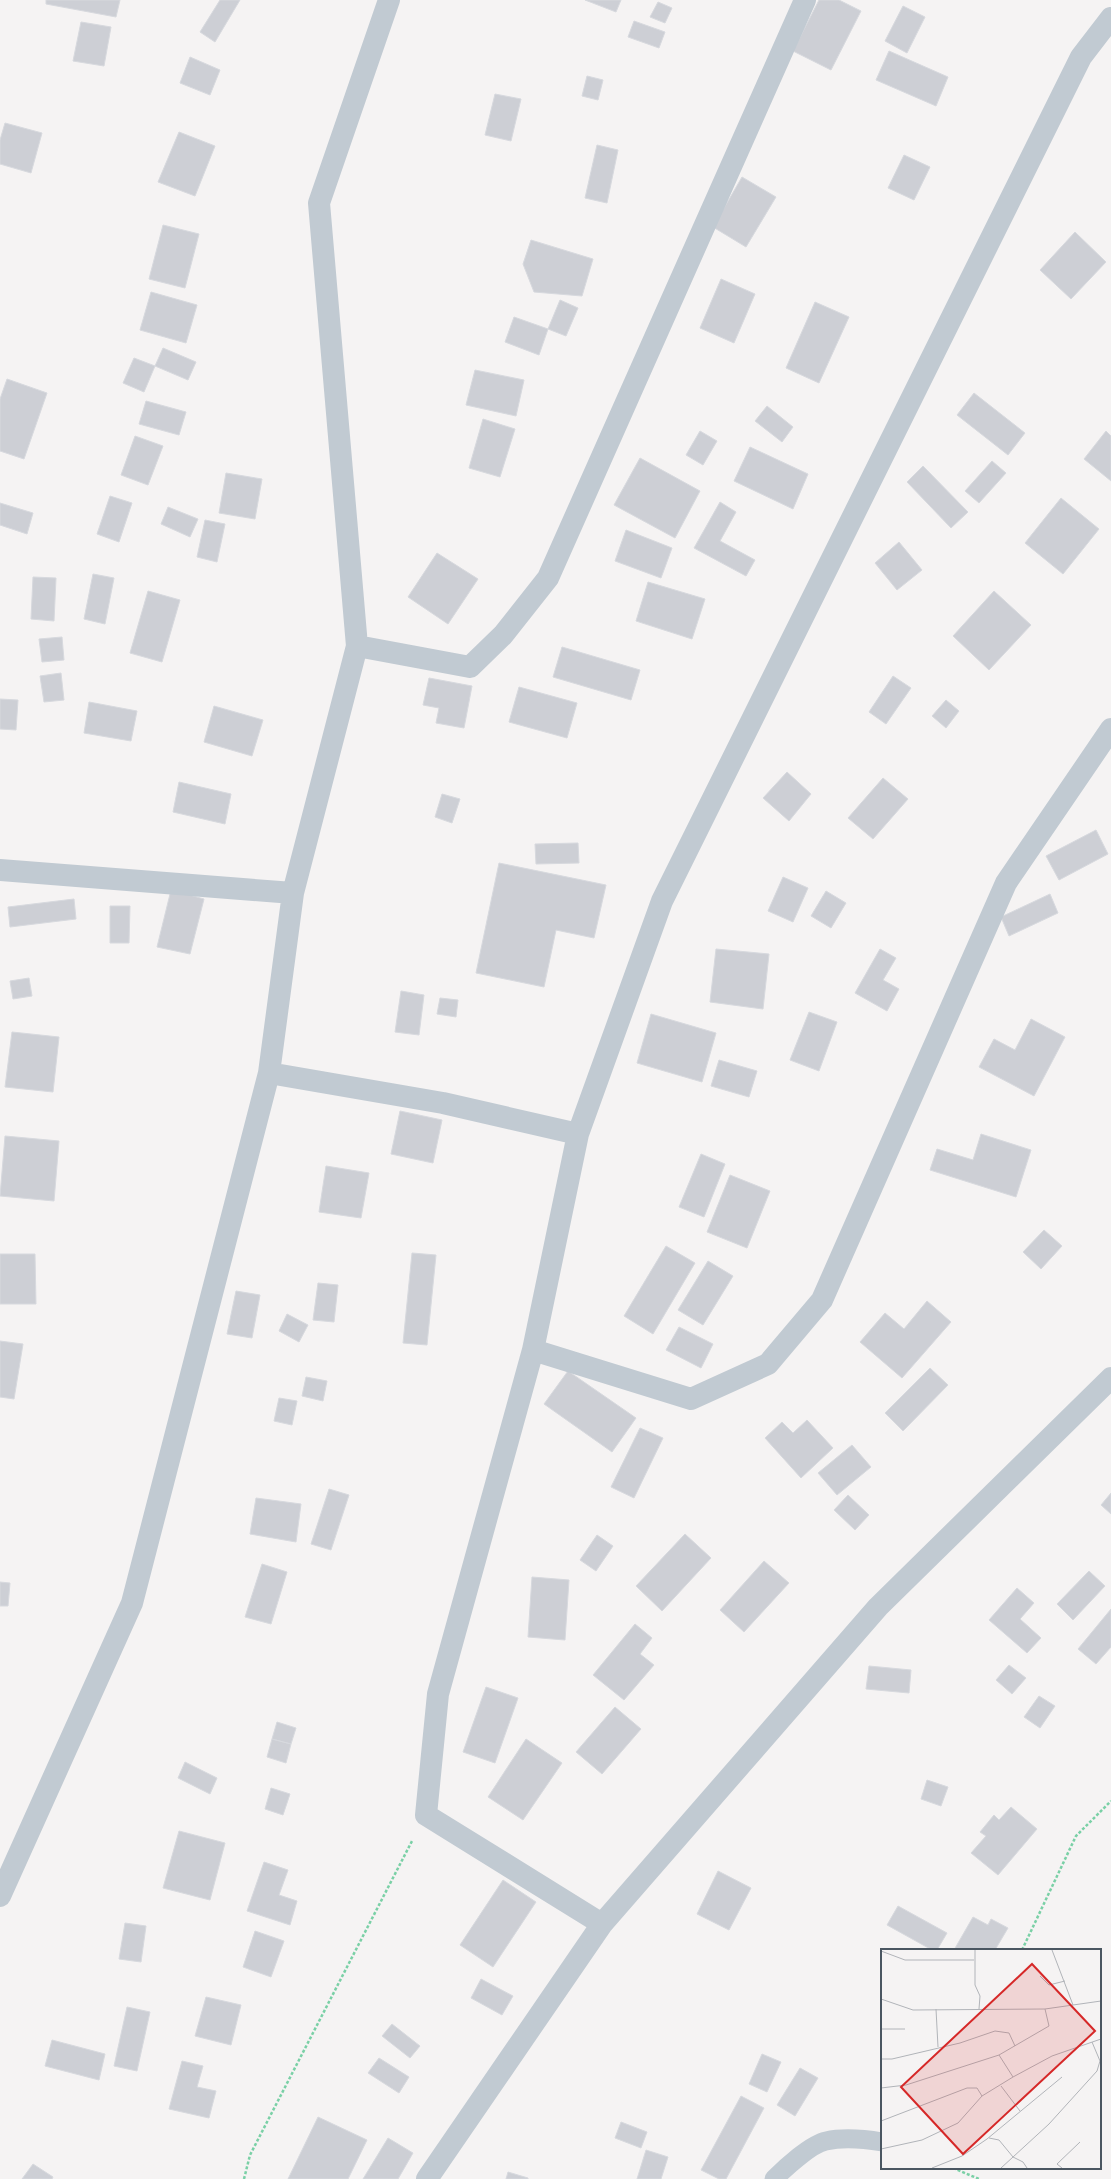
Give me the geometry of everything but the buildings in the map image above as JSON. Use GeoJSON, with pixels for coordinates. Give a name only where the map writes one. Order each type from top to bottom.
{"type":"FeatureCollection","features":[{"type":"Feature","properties":{"kind":"street"},"geometry":{"type":"LineString","coordinates":[[0,1896],[132,1603],[269,1073],[293,893],[357,646],[319,202],[389,0]]}},
{"type":"Feature","properties":{"kind":"street"},"geometry":{"type":"LineString","coordinates":[[357,646],[470,667],[503,636],[548,578],[805,0]]}},
{"type":"Feature","properties":{"kind":"street"},"geometry":{"type":"LineString","coordinates":[[602,1924],[426,1815],[438,1694],[533,1350],[578,1134],[662,901],[1081,57],[1111,18]]}},
{"type":"Feature","properties":{"kind":"street"},"geometry":{"type":"LineString","coordinates":[[533,1350],[690,1399],[768,1364],[822,1300],[1006,883],[1111,729]]}},
{"type":"Feature","properties":{"kind":"street"},"geometry":{"type":"LineString","coordinates":[[0,870],[293,893]]}},
{"type":"Feature","properties":{"kind":"street"},"geometry":{"type":"LineString","coordinates":[[269,1073],[443,1103],[578,1134]]}},
{"type":"Feature","properties":{"kind":"street"},"geometry":{"type":"LineString","coordinates":[[427,2179],[602,1924],[878,1607],[1111,1378]]}},
{"type":"Feature","properties":{"kind":"lane"},"geometry":{"type":"LineString","coordinates":[[774,2179],[790,2163],[825,2141],[863,2139],[881,2142]]}},
{"type":"Feature","properties":{"kind":"path"},"geometry":{"type":"LineString","coordinates":[[1022,1949],[1076,1836],[1111,1801]]}},
{"type":"Feature","properties":{"kind":"path"},"geometry":{"type":"LineString","coordinates":[[244,2179],[250,2155],[426,1815]]}},
{"type":"Feature","properties":{"kind":"path"},"geometry":{"type":"LineString","coordinates":[[955,2169],[979,2179]]}}]}
